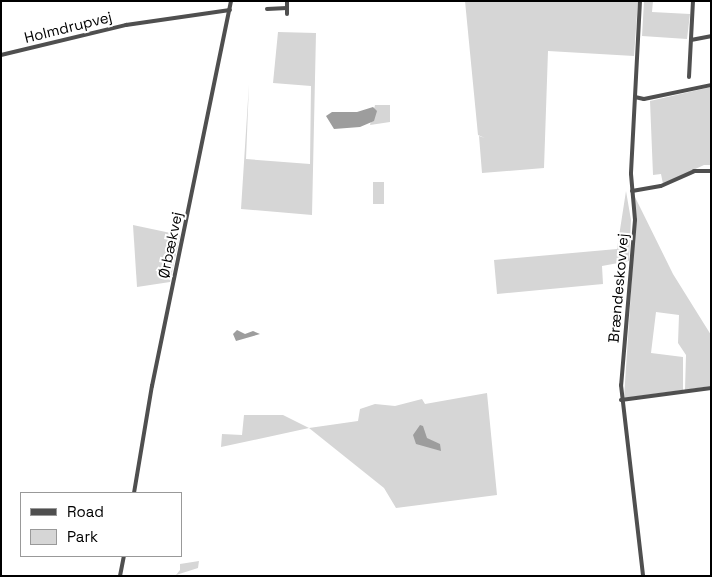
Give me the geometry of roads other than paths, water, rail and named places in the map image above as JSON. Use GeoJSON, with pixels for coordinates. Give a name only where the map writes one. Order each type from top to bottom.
{"type":"FeatureCollection","features":[{"type":"Feature","properties":{"kind":"street","name":"Ørbækvej"},"geometry":{"type":"LineString","coordinates":[[134,492],[151,394],[231,1]]}},
{"type":"Feature","properties":{"kind":"street"},"geometry":{"type":"LineString","coordinates":[[267,9],[287,11],[287,1]]}},
{"type":"Feature","properties":{"kind":"street","name":"Brændeskovvej"},"geometry":{"type":"LineString","coordinates":[[640,1],[632,191],[635,220],[621,400],[643,576]]}},
{"type":"Feature","properties":{"kind":"street"},"geometry":{"type":"LineString","coordinates":[[689,77],[693,1]]}},
{"type":"Feature","properties":{"kind":"street","name":"Holmdrupvej"},"geometry":{"type":"LineString","coordinates":[[1,55],[126,25],[230,10]]}},
{"type":"Feature","properties":{"kind":"street"},"geometry":{"type":"LineString","coordinates":[[691,40],[711,36]]}},
{"type":"Feature","properties":{"kind":"street"},"geometry":{"type":"LineString","coordinates":[[635,97],[644,99],[711,85]]}},
{"type":"Feature","properties":{"kind":"street"},"geometry":{"type":"LineString","coordinates":[[632,191],[661,186],[694,171],[711,171]]}},
{"type":"Feature","properties":{"kind":"street"},"geometry":{"type":"LineString","coordinates":[[621,400],[711,388]]}},
{"type":"Feature","properties":{"kind":"street"},"geometry":{"type":"LineString","coordinates":[[120,576],[124,557]]}}]}
